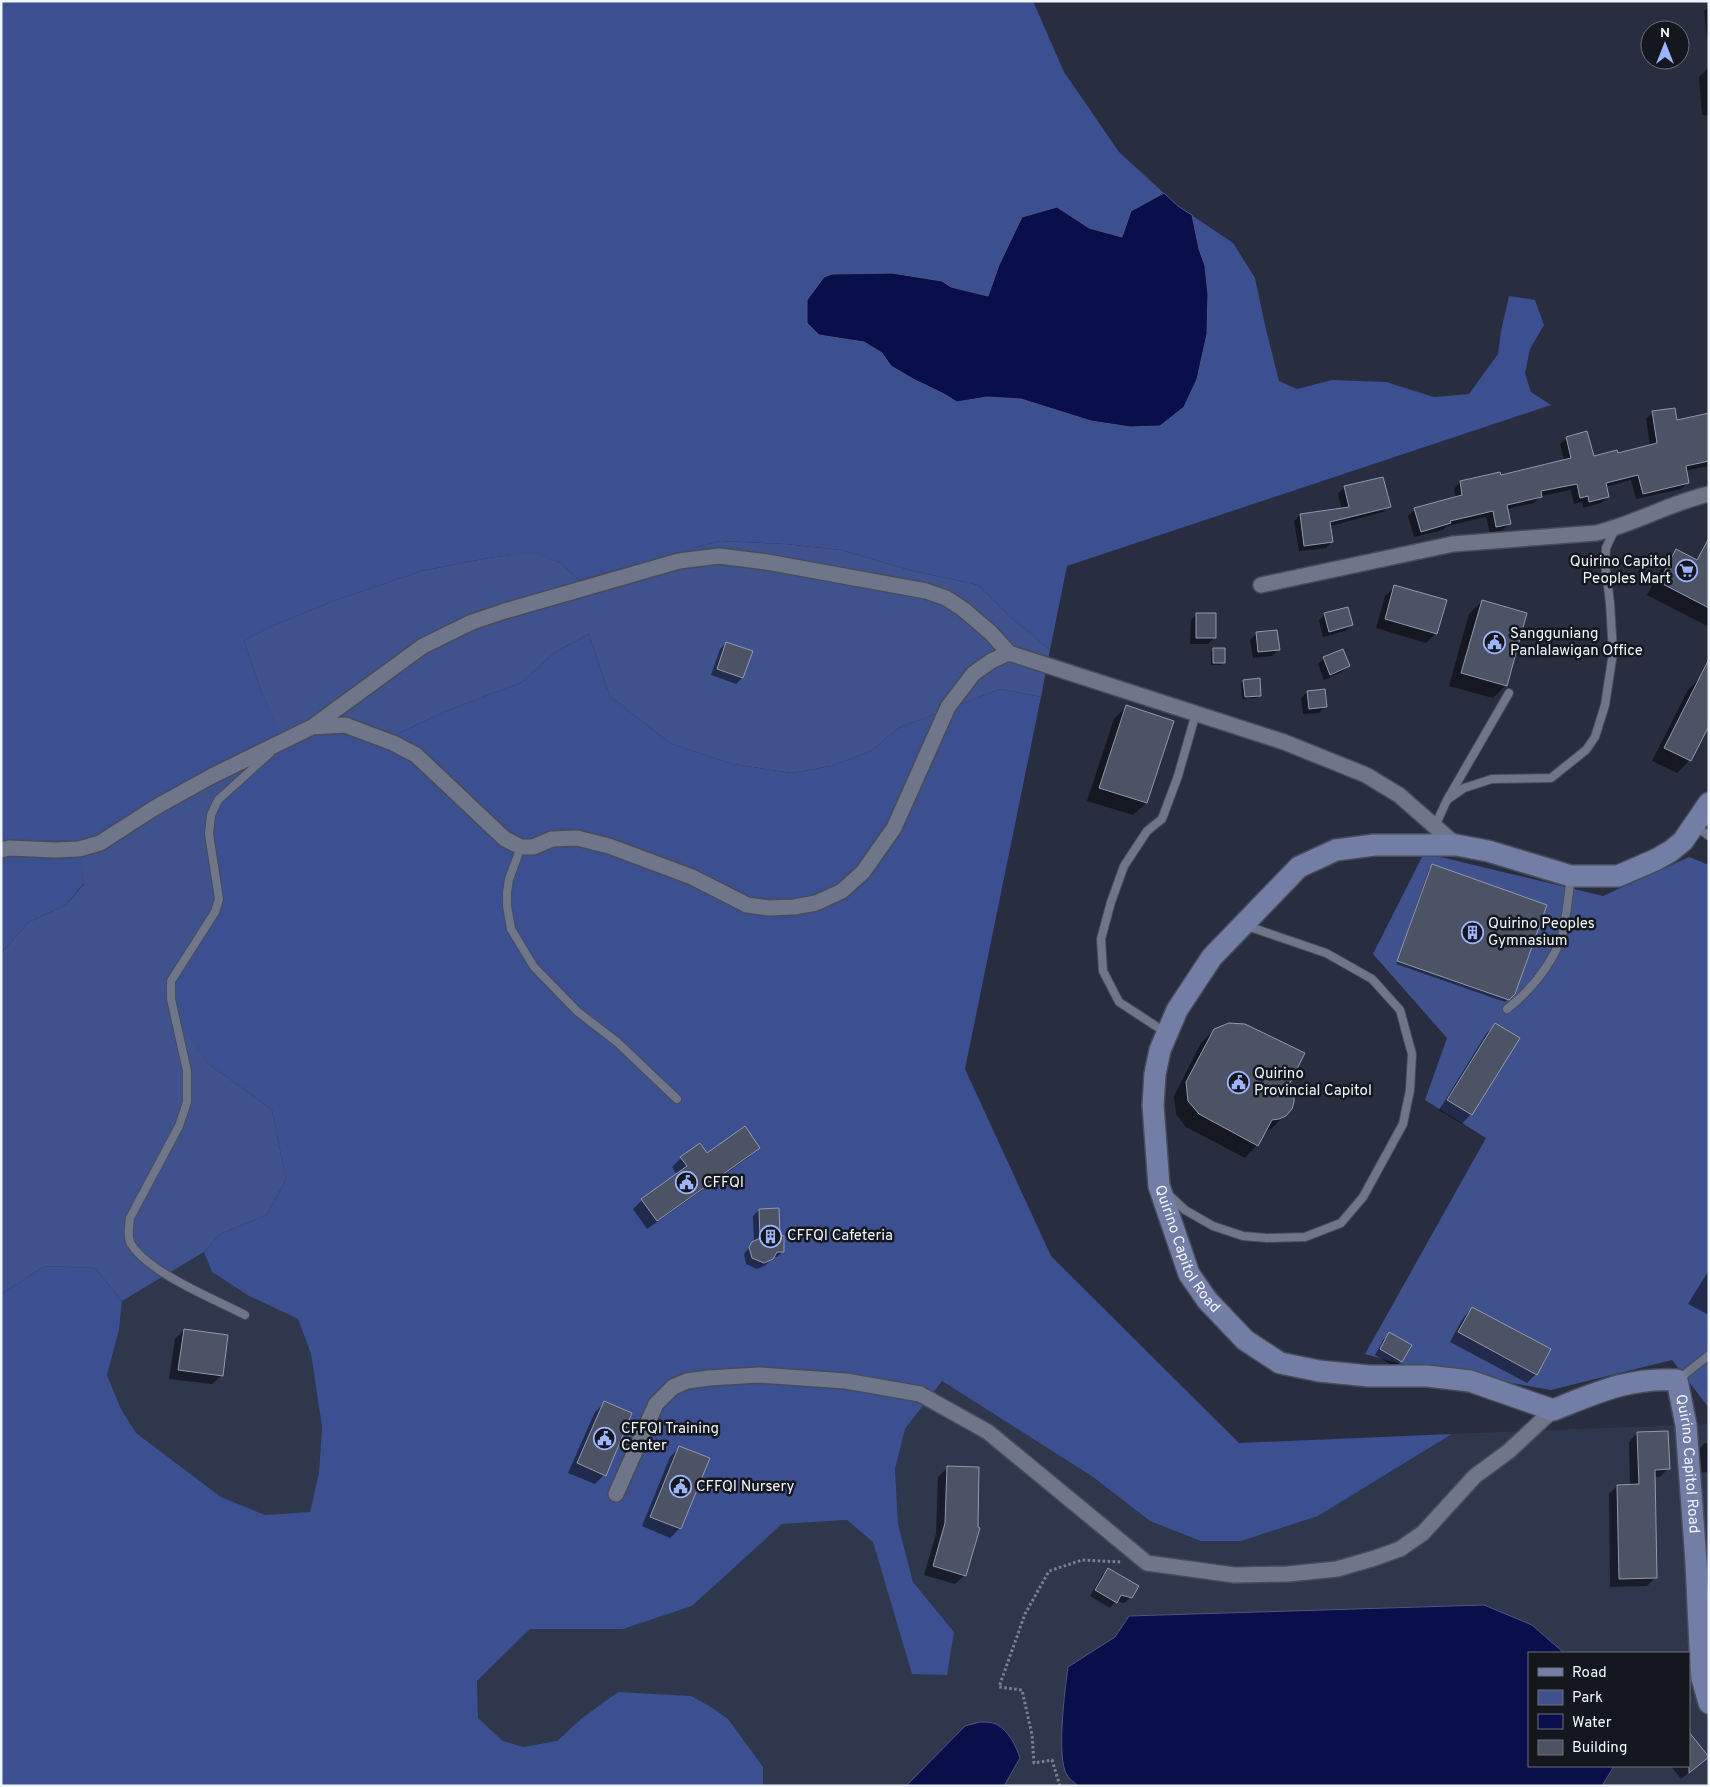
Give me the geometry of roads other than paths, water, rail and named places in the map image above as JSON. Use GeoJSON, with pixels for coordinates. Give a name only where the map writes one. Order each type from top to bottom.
{"type":"FeatureCollection","features":[{"type":"Feature","properties":{"kind":"street"},"geometry":{"type":"LineString","coordinates":[[1261,585],[1453,544],[1596,533],[1618,528],[1651,512],[1691,498],[1709,494]]}},
{"type":"Feature","properties":{"kind":"street"},"geometry":{"type":"LineString","coordinates":[[1,850],[9,848],[55,850],[79,848],[100,843],[156,807],[212,776],[312,727],[423,646],[472,622],[678,561],[719,556],[767,562],[926,591],[946,598],[991,633],[1009,653],[1284,742],[1366,775],[1399,795],[1456,846]]}},
{"type":"Feature","properties":{"kind":"street"},"geometry":{"type":"LineString","coordinates":[[312,727],[345,725],[394,743],[416,755],[505,839],[521,847],[532,847],[552,839],[577,838],[609,846],[692,877],[747,905],[768,908],[794,908],[816,903],[842,891],[862,872],[894,828],[948,707],[973,674],[991,661],[1009,653]]}},
{"type":"Feature","properties":{"kind":"street","name":"Quirino Capitol Road"},"geometry":{"type":"LineString","coordinates":[[1709,803],[1702,831],[1655,860],[1618,876],[1571,876],[1488,851],[1456,846],[1374,845],[1336,850],[1299,867],[1212,957],[1177,1010],[1160,1050],[1153,1105],[1159,1186],[1189,1274],[1207,1300],[1245,1340],[1280,1363],[1319,1371],[1361,1376],[1427,1376],[1470,1381],[1553,1410],[1613,1386],[1647,1380],[1677,1380],[1686,1425],[1702,1678],[1709,1703]]}},
{"type":"Feature","properties":{"kind":"street"},"geometry":{"type":"LineString","coordinates":[[616,1494],[656,1404],[673,1387],[687,1381],[759,1375],[846,1381],[920,1394],[988,1432],[1147,1563],[1234,1575],[1288,1574],[1337,1569],[1400,1549],[1423,1533],[1475,1476],[1509,1451],[1553,1410]]}},
{"type":"Feature","properties":{"kind":"lane"},"geometry":{"type":"LineString","coordinates":[[1447,800],[1464,788],[1492,779],[1551,778],[1586,750],[1595,737],[1604,705],[1613,653],[1605,563],[1606,548],[1613,533],[1618,528]]}},
{"type":"Feature","properties":{"kind":"lane"},"geometry":{"type":"LineString","coordinates":[[1434,826],[1509,693]]}},
{"type":"Feature","properties":{"kind":"lane"},"geometry":{"type":"LineString","coordinates":[[1167,1033],[1119,1002],[1103,972],[1101,939],[1111,902],[1124,866],[1147,831],[1162,819],[1178,776],[1196,713]]}},
{"type":"Feature","properties":{"kind":"lane"},"geometry":{"type":"LineString","coordinates":[[244,1315],[166,1275],[130,1243],[128,1229],[130,1218],[179,1126],[187,1102],[187,1071],[171,999],[172,982],[215,912],[219,899],[210,834],[210,815],[218,800],[284,740]]}},
{"type":"Feature","properties":{"kind":"lane"},"geometry":{"type":"LineString","coordinates":[[521,847],[509,879],[508,906],[511,929],[534,967],[578,1012],[617,1042],[677,1099]]}},
{"type":"Feature","properties":{"kind":"lane"},"geometry":{"type":"LineString","coordinates":[[1507,1009],[1542,974],[1561,938],[1571,876]]}},
{"type":"Feature","properties":{"kind":"lane"},"geometry":{"type":"LineString","coordinates":[[1159,1186],[1185,1210],[1212,1226],[1243,1236],[1267,1238],[1305,1237],[1341,1223],[1363,1196],[1403,1124],[1410,1090],[1412,1054],[1400,1010],[1372,979],[1326,953],[1242,924]]}},
{"type":"Feature","properties":{"kind":"lane"},"geometry":{"type":"LineString","coordinates":[[1677,1380],[1709,1355]]}},
{"type":"Feature","properties":{"kind":"water"},"geometry":{"type":"Polygon","coordinates":[[[1164,193],[1178,206],[1192,215],[1199,249],[1205,266],[1208,294],[1207,334],[1197,379],[1184,407],[1160,426],[1130,427],[1091,421],[1021,399],[987,397],[957,402],[891,366],[882,353],[864,342],[819,335],[807,323],[807,300],[824,277],[832,274],[892,273],[942,281],[951,287],[988,296],[999,265],[1022,217],[1057,207],[1089,228],[1122,237],[1131,211],[1164,193]]]}},
{"type":"Feature","properties":{"kind":"water"},"geometry":{"type":"Polygon","coordinates":[[[1484,1605],[1532,1625],[1563,1652],[1528,1652],[1528,1767],[1613,1767],[1602,1786],[1078,1786],[1067,1775],[1062,1754],[1063,1706],[1068,1667],[1115,1637],[1129,1616],[1484,1605]]]}},
{"type":"Feature","properties":{"kind":"water"},"geometry":{"type":"Polygon","coordinates":[[[980,1722],[993,1723],[1001,1727],[1011,1739],[1020,1758],[1004,1786],[906,1786],[965,1726],[980,1722]]]}},
{"type":"Feature","properties":{"kind":"place","name":"Quirino Capitol Peoples Mart"},"geometry":{"type":"Point","coordinates":[1687,571]}},
{"type":"Feature","properties":{"kind":"place","name":"Sangguniang Panlalawigan Office"},"geometry":{"type":"Point","coordinates":[1494,643]}},
{"type":"Feature","properties":{"kind":"place","name":"Quirino Peoples Gymnasium"},"geometry":{"type":"Point","coordinates":[1472,933]}},
{"type":"Feature","properties":{"kind":"place","name":"Quirino Provincial Capitol"},"geometry":{"type":"Point","coordinates":[1238,1083]}},
{"type":"Feature","properties":{"kind":"place","name":"CFFQI"},"geometry":{"type":"Point","coordinates":[687,1183]}},
{"type":"Feature","properties":{"kind":"place","name":"CFFQI Cafeteria"},"geometry":{"type":"Point","coordinates":[771,1236]}},
{"type":"Feature","properties":{"kind":"place","name":"CFFQI Training Center"},"geometry":{"type":"Point","coordinates":[605,1438]}},
{"type":"Feature","properties":{"kind":"place","name":"CFFQI Nursery"},"geometry":{"type":"Point","coordinates":[680,1487]}}]}
